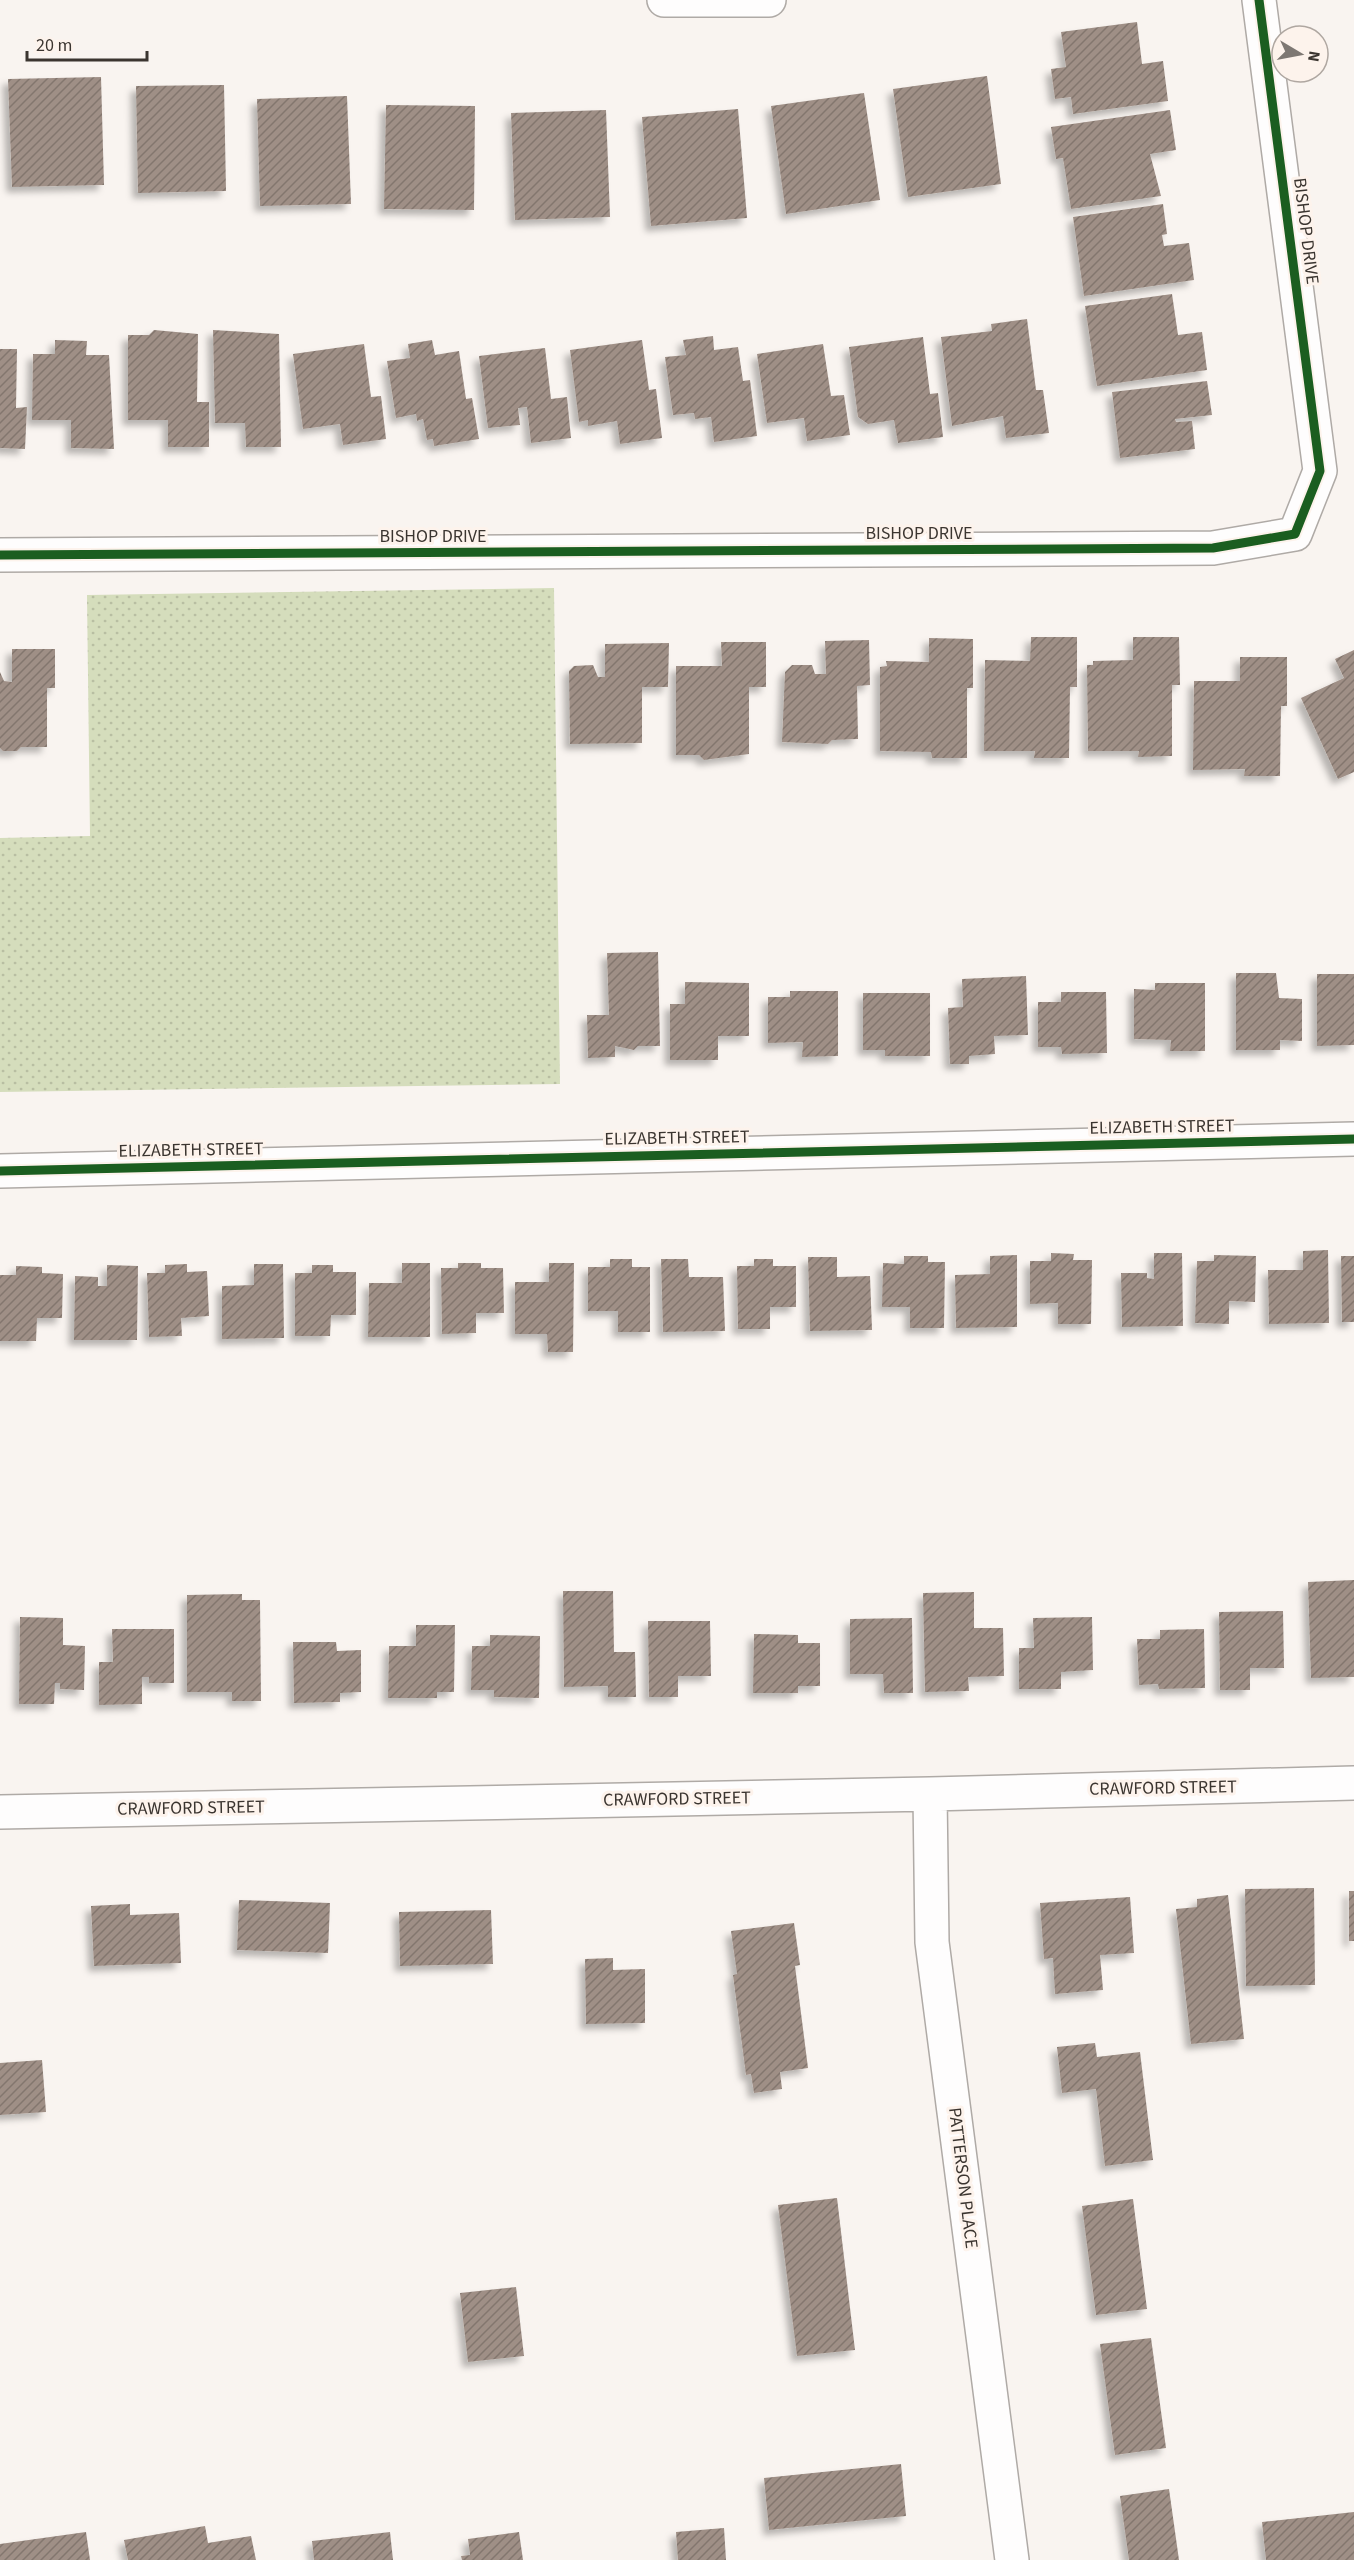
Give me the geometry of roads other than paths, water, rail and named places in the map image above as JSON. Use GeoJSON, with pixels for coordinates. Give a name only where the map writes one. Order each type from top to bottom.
{"type":"FeatureCollection","features":[{"type":"Feature","properties":{"kind":"street"},"geometry":{"type":"LineString","coordinates":[[664,0],[769,0]]}},
{"type":"Feature","properties":{"kind":"street","name":"BISHOP DRIVE"},"geometry":{"type":"LineString","coordinates":[[0,555],[1213,548],[1295,534],[1320,471],[1259,0]]}},
{"type":"Feature","properties":{"kind":"street","name":"ELIZABETH STREET"},"geometry":{"type":"LineString","coordinates":[[0,1171],[1354,1139]]}},
{"type":"Feature","properties":{"kind":"street","name":"CRAWFORD STREET"},"geometry":{"type":"LineString","coordinates":[[0,1812],[930,1794],[1354,1783]]}},
{"type":"Feature","properties":{"kind":"street","name":"PATTERSON PLACE"},"geometry":{"type":"LineString","coordinates":[[930,1794],[932,1942],[1012,2560]]}}]}
